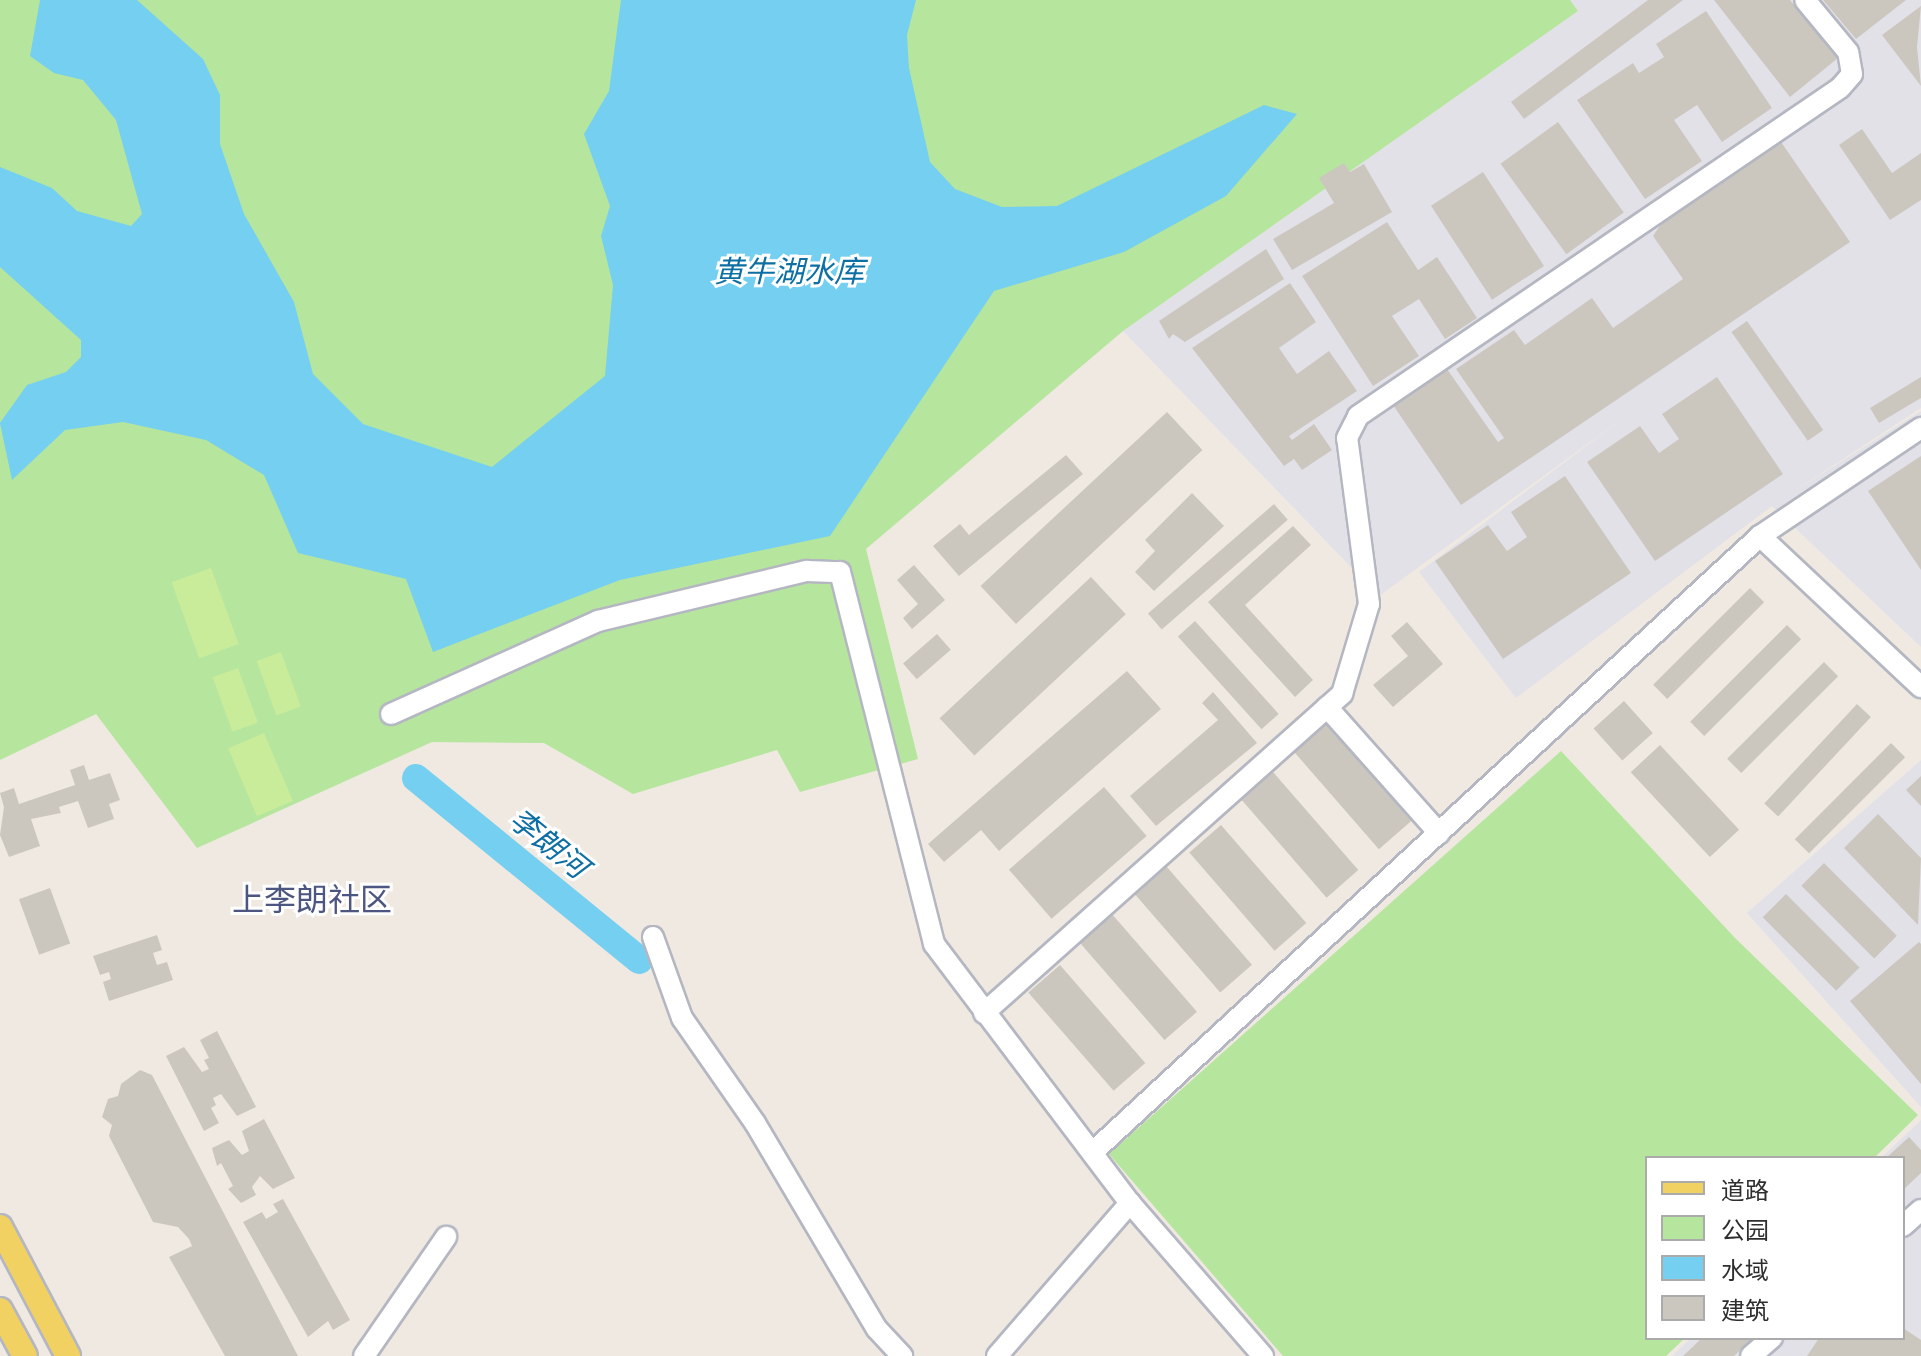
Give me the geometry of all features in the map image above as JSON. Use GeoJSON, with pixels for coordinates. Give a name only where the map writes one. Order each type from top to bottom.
{"type":"FeatureCollection","features":[{"type":"Feature","properties":{"kind":"main road"},"geometry":{"type":"LineString","coordinates":[[0,1227],[68,1356]]}},
{"type":"Feature","properties":{"kind":"main road"},"geometry":{"type":"LineString","coordinates":[[0,1310],[25,1356]]}},
{"type":"Feature","properties":{"kind":"street"},"geometry":{"type":"LineString","coordinates":[[984,1013],[1342,694],[1369,604],[1364,534],[1347,438],[1358,416],[1840,88],[1852,74],[1848,52],[1805,0]]}},
{"type":"Feature","properties":{"kind":"street"},"geometry":{"type":"LineString","coordinates":[[1094,1151],[1760,536],[1921,428]]}},
{"type":"Feature","properties":{"kind":"street"},"geometry":{"type":"LineString","coordinates":[[1760,536],[1921,687]]}},
{"type":"Feature","properties":{"kind":"street"},"geometry":{"type":"LineString","coordinates":[[391,714],[598,621],[807,571],[840,572],[934,944],[984,1013],[1094,1151],[1130,1203],[1263,1356]]}},
{"type":"Feature","properties":{"kind":"street"},"geometry":{"type":"LineString","coordinates":[[1327,707],[1439,833]]}},
{"type":"Feature","properties":{"kind":"street"},"geometry":{"type":"LineString","coordinates":[[653,937],[682,1018],[755,1123],[877,1329],[902,1356]]}},
{"type":"Feature","properties":{"kind":"street"},"geometry":{"type":"LineString","coordinates":[[997,1356],[1130,1203]]}},
{"type":"Feature","properties":{"kind":"street"},"geometry":{"type":"LineString","coordinates":[[1905,1224],[1921,1210]]}},
{"type":"Feature","properties":{"kind":"street"},"geometry":{"type":"LineString","coordinates":[[364,1356],[446,1237]]}},
{"type":"Feature","properties":{"kind":"street"},"geometry":{"type":"LineString","coordinates":[[1751,1356],[1770,1340]]}},
{"type":"Feature","properties":{"kind":"shaded area"},"geometry":{"type":"Polygon","coordinates":[[[1570,0],[1921,0],[1921,408],[1785,497],[1921,411],[1921,647],[1772,506],[1516,698],[1419,572],[1626,416],[1379,596],[1123,331],[1578,11],[1570,0]]]}},
{"type":"Feature","properties":{"kind":"shaded area"},"geometry":{"type":"Polygon","coordinates":[[[1921,760],[1921,1107],[1747,913],[1921,760]]]}},
{"type":"Feature","properties":{"kind":"shaded area"},"geometry":{"type":"Polygon","coordinates":[[[1921,1120],[1921,1356],[1672,1356],[1689,1340],[1905,1340],[1905,1156],[1883,1156],[1921,1120]]]}},
{"type":"Feature","properties":{"kind":"green space"},"geometry":{"type":"Polygon","coordinates":[[[0,0],[1570,0],[1578,11],[1123,331],[866,549],[918,759],[800,792],[777,750],[633,794],[544,743],[432,742],[197,848],[96,714],[0,760],[0,0]]]}},
{"type":"Feature","properties":{"kind":"green space"},"geometry":{"type":"Polygon","coordinates":[[[211,568],[239,644],[199,658],[172,582],[211,568]]]}},
{"type":"Feature","properties":{"kind":"green space"},"geometry":{"type":"Polygon","coordinates":[[[281,652],[301,707],[276,715],[257,661],[281,652]]]}},
{"type":"Feature","properties":{"kind":"green space"},"geometry":{"type":"Polygon","coordinates":[[[238,668],[258,723],[232,732],[213,677],[238,668]]]}},
{"type":"Feature","properties":{"kind":"green space"},"geometry":{"type":"Polygon","coordinates":[[[264,733],[293,801],[257,816],[228,748],[264,733]]]}},
{"type":"Feature","properties":{"kind":"green space"},"geometry":{"type":"Polygon","coordinates":[[[1561,751],[1735,938],[1918,1115],[1876,1156],[1645,1156],[1645,1340],[1683,1340],[1666,1356],[1283,1356],[1109,1154],[1561,751]]]}},
{"type":"Feature","properties":{"kind":"water","name":"黄牛湖水库"},"geometry":{"type":"Polygon","coordinates":[[[40,0],[137,0],[203,59],[220,95],[220,144],[244,214],[294,302],[313,374],[363,424],[492,467],[605,376],[613,285],[601,236],[610,206],[584,134],[609,91],[621,0],[916,0],[907,35],[909,68],[930,162],[955,189],[1002,207],[1057,206],[1264,105],[1297,114],[1226,196],[1124,252],[994,291],[830,536],[620,580],[433,652],[406,579],[298,553],[264,475],[206,440],[123,422],[65,430],[12,480],[0,423],[27,385],[66,372],[81,357],[81,340],[0,267],[0,167],[52,188],[77,211],[131,226],[142,214],[116,120],[83,80],[54,73],[30,56],[40,0]]]}},
{"type":"Feature","properties":{"kind":"building"},"geometry":{"type":"Polygon","coordinates":[[[1648,0],[1683,0],[1524,119],[1511,102],[1648,0]]]}},
{"type":"Feature","properties":{"kind":"building"},"geometry":{"type":"Polygon","coordinates":[[[1714,0],[1790,0],[1838,58],[1790,97],[1714,0]]]}},
{"type":"Feature","properties":{"kind":"building"},"geometry":{"type":"Polygon","coordinates":[[[1823,0],[1906,0],[1856,39],[1823,0]]]}},
{"type":"Feature","properties":{"kind":"building"},"geometry":{"type":"Polygon","coordinates":[[[1921,6],[1917,47],[1921,86],[1882,35],[1921,6]]]}},
{"type":"Feature","properties":{"kind":"building"},"geometry":{"type":"Polygon","coordinates":[[[1706,11],[1772,108],[1722,142],[1697,105],[1674,120],[1702,161],[1645,199],[1577,100],[1633,63],[1639,73],[1664,57],[1656,44],[1706,11]]]}},
{"type":"Feature","properties":{"kind":"building"},"geometry":{"type":"Polygon","coordinates":[[[1558,122],[1624,213],[1566,254],[1501,164],[1558,122]]]}},
{"type":"Feature","properties":{"kind":"building"},"geometry":{"type":"Polygon","coordinates":[[[1862,129],[1892,173],[1921,153],[1921,200],[1890,220],[1839,145],[1862,129]]]}},
{"type":"Feature","properties":{"kind":"building"},"geometry":{"type":"Polygon","coordinates":[[[1779,139],[1850,242],[1461,505],[1393,405],[1447,369],[1498,442],[1504,438],[1456,369],[1514,330],[1525,345],[1592,298],[1613,328],[1683,279],[1653,236],[1667,215],[1779,139]]]}},
{"type":"Feature","properties":{"kind":"building"},"geometry":{"type":"Polygon","coordinates":[[[1344,163],[1350,172],[1364,164],[1392,212],[1292,270],[1273,239],[1334,203],[1319,178],[1344,163]]]}},
{"type":"Feature","properties":{"kind":"building"},"geometry":{"type":"Polygon","coordinates":[[[1483,172],[1544,266],[1492,300],[1431,206],[1483,172]]]}},
{"type":"Feature","properties":{"kind":"building"},"geometry":{"type":"Polygon","coordinates":[[[1387,222],[1418,270],[1437,257],[1477,318],[1445,339],[1419,299],[1392,316],[1419,356],[1373,386],[1302,276],[1387,222]]]}},
{"type":"Feature","properties":{"kind":"building"},"geometry":{"type":"Polygon","coordinates":[[[1266,249],[1284,279],[1185,342],[1173,334],[1169,339],[1159,321],[1266,249]]]}},
{"type":"Feature","properties":{"kind":"building"},"geometry":{"type":"Polygon","coordinates":[[[1290,283],[1316,322],[1279,348],[1297,374],[1329,351],[1357,391],[1289,436],[1292,440],[1314,424],[1332,450],[1302,470],[1294,459],[1284,466],[1192,348],[1290,283]]]}},
{"type":"Feature","properties":{"kind":"building"},"geometry":{"type":"Polygon","coordinates":[[[1747,321],[1823,430],[1808,441],[1731,332],[1747,321]]]}},
{"type":"Feature","properties":{"kind":"building"},"geometry":{"type":"Polygon","coordinates":[[[1717,377],[1783,474],[1655,561],[1587,462],[1640,426],[1659,453],[1679,439],[1662,414],[1717,377]]]}},
{"type":"Feature","properties":{"kind":"building"},"geometry":{"type":"Polygon","coordinates":[[[1921,377],[1921,398],[1879,423],[1870,408],[1921,377]]]}},
{"type":"Feature","properties":{"kind":"building"},"geometry":{"type":"Polygon","coordinates":[[[1167,412],[1202,450],[1016,624],[981,586],[1167,412]]]}},
{"type":"Feature","properties":{"kind":"building"},"geometry":{"type":"Polygon","coordinates":[[[1066,455],[1083,474],[959,576],[933,546],[960,524],[969,535],[1066,455]]]}},
{"type":"Feature","properties":{"kind":"building"},"geometry":{"type":"Polygon","coordinates":[[[1921,456],[1921,570],[1868,491],[1921,456]]]}},
{"type":"Feature","properties":{"kind":"building"},"geometry":{"type":"Polygon","coordinates":[[[1565,476],[1631,573],[1503,659],[1435,561],[1488,525],[1507,551],[1527,537],[1511,512],[1565,476]]]}},
{"type":"Feature","properties":{"kind":"building"},"geometry":{"type":"Polygon","coordinates":[[[1192,493],[1224,526],[1154,591],[1135,572],[1155,551],[1145,540],[1192,493]]]}},
{"type":"Feature","properties":{"kind":"building"},"geometry":{"type":"Polygon","coordinates":[[[1274,504],[1288,520],[1162,629],[1148,614],[1274,504]]]}},
{"type":"Feature","properties":{"kind":"building"},"geometry":{"type":"Polygon","coordinates":[[[1293,526],[1311,545],[1245,605],[1313,680],[1295,697],[1208,602],[1293,526]]]}},
{"type":"Feature","properties":{"kind":"building"},"geometry":{"type":"Polygon","coordinates":[[[914,565],[945,600],[912,629],[903,618],[918,604],[897,580],[914,565]]]}},
{"type":"Feature","properties":{"kind":"building"},"geometry":{"type":"Polygon","coordinates":[[[1091,577],[1126,614],[974,755],[940,718],[1091,577]]]}},
{"type":"Feature","properties":{"kind":"building"},"geometry":{"type":"Polygon","coordinates":[[[1750,588],[1764,602],[1667,699],[1653,685],[1750,588]]]}},
{"type":"Feature","properties":{"kind":"building"},"geometry":{"type":"Polygon","coordinates":[[[1195,621],[1279,714],[1262,729],[1178,636],[1195,621]]]}},
{"type":"Feature","properties":{"kind":"building"},"geometry":{"type":"Polygon","coordinates":[[[1407,622],[1443,664],[1393,707],[1373,685],[1408,656],[1391,636],[1407,622]]]}},
{"type":"Feature","properties":{"kind":"building"},"geometry":{"type":"Polygon","coordinates":[[[1787,625],[1801,639],[1704,736],[1690,722],[1787,625]]]}},
{"type":"Feature","properties":{"kind":"building"},"geometry":{"type":"Polygon","coordinates":[[[937,634],[951,650],[917,679],[903,664],[937,634]]]}},
{"type":"Feature","properties":{"kind":"building"},"geometry":{"type":"Polygon","coordinates":[[[1824,662],[1838,676],[1741,773],[1727,759],[1824,662]]]}},
{"type":"Feature","properties":{"kind":"building"},"geometry":{"type":"Polygon","coordinates":[[[1127,671],[1161,709],[999,851],[981,830],[944,862],[928,844],[1127,671]]]}},
{"type":"Feature","properties":{"kind":"building"},"geometry":{"type":"Polygon","coordinates":[[[1213,692],[1257,743],[1156,826],[1130,796],[1218,720],[1202,703],[1213,692]]]}},
{"type":"Feature","properties":{"kind":"building"},"geometry":{"type":"Polygon","coordinates":[[[1624,701],[1653,733],[1622,760],[1594,728],[1624,701]]]}},
{"type":"Feature","properties":{"kind":"building"},"geometry":{"type":"Polygon","coordinates":[[[1857,704],[1871,717],[1778,816],[1764,803],[1857,704]]]}},
{"type":"Feature","properties":{"kind":"building"},"geometry":{"type":"Polygon","coordinates":[[[1326,723],[1411,821],[1379,849],[1294,751],[1326,723]]]}},
{"type":"Feature","properties":{"kind":"building"},"geometry":{"type":"Polygon","coordinates":[[[1891,743],[1905,757],[1809,853],[1795,839],[1891,743]]]}},
{"type":"Feature","properties":{"kind":"building"},"geometry":{"type":"Polygon","coordinates":[[[1660,745],[1739,830],[1710,857],[1631,772],[1660,745]]]}},
{"type":"Feature","properties":{"kind":"building"},"geometry":{"type":"Polygon","coordinates":[[[84,765],[89,780],[110,773],[120,800],[109,804],[114,819],[88,828],[78,801],[59,807],[61,813],[31,819],[40,846],[9,857],[0,835],[4,807],[0,793],[14,788],[19,804],[75,785],[70,770],[84,765]]]}},
{"type":"Feature","properties":{"kind":"building"},"geometry":{"type":"Polygon","coordinates":[[[1273,772],[1358,870],[1327,898],[1241,800],[1273,772]]]}},
{"type":"Feature","properties":{"kind":"building"},"geometry":{"type":"Polygon","coordinates":[[[1921,776],[1921,806],[1906,790],[1921,776]]]}},
{"type":"Feature","properties":{"kind":"building"},"geometry":{"type":"Polygon","coordinates":[[[1104,787],[1147,836],[1052,919],[1009,870],[1104,787]]]}},
{"type":"Feature","properties":{"kind":"building"},"geometry":{"type":"Polygon","coordinates":[[[1878,814],[1921,858],[1918,925],[1844,848],[1878,814]]]}},
{"type":"Feature","properties":{"kind":"building"},"geometry":{"type":"Polygon","coordinates":[[[1221,825],[1306,923],[1275,951],[1189,853],[1221,825]]]}},
{"type":"Feature","properties":{"kind":"building"},"geometry":{"type":"Polygon","coordinates":[[[1824,863],[1897,936],[1874,958],[1801,886],[1824,863]]]}},
{"type":"Feature","properties":{"kind":"building"},"geometry":{"type":"Polygon","coordinates":[[[1166,866],[1252,965],[1220,992],[1134,894],[1166,866]]]}},
{"type":"Feature","properties":{"kind":"building"},"geometry":{"type":"Polygon","coordinates":[[[50,888],[70,943],[39,955],[19,899],[50,888]]]}},
{"type":"Feature","properties":{"kind":"building"},"geometry":{"type":"Polygon","coordinates":[[[1786,894],[1860,968],[1836,991],[1763,917],[1786,894]]]}},
{"type":"Feature","properties":{"kind":"building"},"geometry":{"type":"Polygon","coordinates":[[[1111,913],[1197,1012],[1164,1040],[1079,941],[1111,913]]]}},
{"type":"Feature","properties":{"kind":"building"},"geometry":{"type":"Polygon","coordinates":[[[157,935],[162,950],[153,953],[157,965],[167,962],[173,980],[109,1001],[103,982],[111,979],[109,972],[100,975],[93,956],[157,935]]]}},
{"type":"Feature","properties":{"kind":"building"},"geometry":{"type":"Polygon","coordinates":[[[1919,942],[1921,944],[1921,1084],[1850,1001],[1919,942]]]}},
{"type":"Feature","properties":{"kind":"building"},"geometry":{"type":"Polygon","coordinates":[[[1060,965],[1145,1063],[1114,1091],[1028,993],[1060,965]]]}},
{"type":"Feature","properties":{"kind":"building"},"geometry":{"type":"Polygon","coordinates":[[[217,1031],[256,1107],[237,1116],[221,1094],[213,1098],[216,1105],[211,1108],[219,1123],[204,1131],[166,1056],[184,1047],[202,1072],[209,1069],[204,1060],[209,1058],[200,1040],[217,1031]]]}},
{"type":"Feature","properties":{"kind":"building"},"geometry":{"type":"Polygon","coordinates":[[[140,1070],[152,1075],[298,1356],[225,1356],[169,1257],[192,1246],[189,1239],[178,1227],[153,1222],[109,1136],[112,1125],[102,1117],[108,1099],[118,1096],[121,1084],[140,1070]]]}},
{"type":"Feature","properties":{"kind":"building"},"geometry":{"type":"Polygon","coordinates":[[[264,1119],[295,1178],[273,1189],[260,1176],[252,1187],[256,1195],[241,1203],[228,1189],[233,1186],[221,1163],[217,1166],[212,1148],[229,1140],[242,1155],[249,1151],[242,1131],[264,1119]]]}},
{"type":"Feature","properties":{"kind":"building"},"geometry":{"type":"Polygon","coordinates":[[[1909,1137],[1921,1150],[1921,1173],[1905,1188],[1905,1156],[1888,1156],[1909,1137]]]}},
{"type":"Feature","properties":{"kind":"building"},"geometry":{"type":"Polygon","coordinates":[[[283,1199],[350,1320],[333,1330],[328,1321],[308,1337],[243,1222],[262,1212],[266,1219],[278,1212],[273,1204],[283,1199]]]}},
{"type":"Feature","properties":{"kind":"building"},"geometry":{"type":"Polygon","coordinates":[[[1905,1329],[1921,1340],[1921,1356],[1807,1356],[1818,1340],[1905,1340],[1905,1329]]]}},
{"type":"Feature","properties":{"kind":"building"},"geometry":{"type":"Polygon","coordinates":[[[1700,1340],[1751,1340],[1734,1356],[1683,1356],[1700,1340]]]}},
{"type":"Feature","properties":{"kind":"waterway","name":"李朗河"},"geometry":{"type":"LineString","coordinates":[[416,778],[639,960]]}},
{"type":"Feature","properties":{"kind":"district","name":"上李朗社区"},"geometry":{"type":"Point","coordinates":[312,899]}}]}
